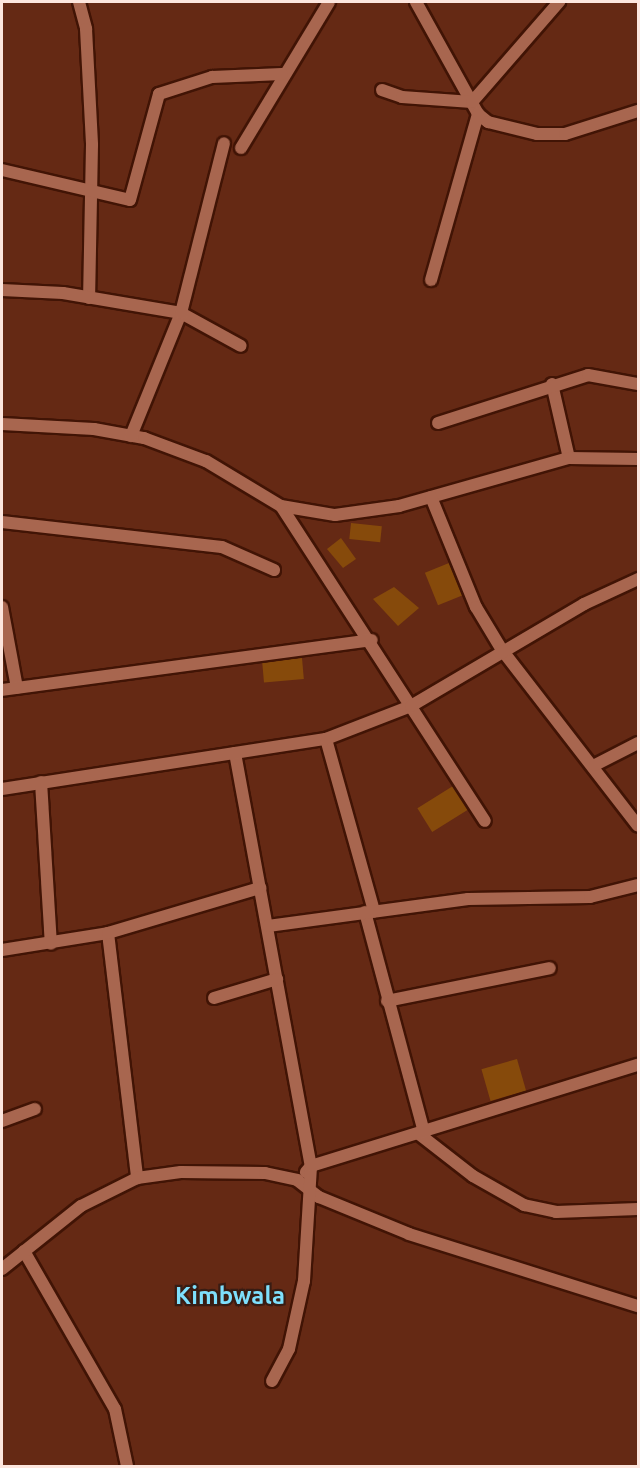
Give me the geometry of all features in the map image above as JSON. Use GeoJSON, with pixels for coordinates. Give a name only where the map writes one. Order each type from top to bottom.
{"type":"FeatureCollection","features":[{"type":"Feature","properties":{"kind":"street"},"geometry":{"type":"LineString","coordinates":[[79,2],[86,29],[91,189],[89,298]]}},
{"type":"Feature","properties":{"kind":"street"},"geometry":{"type":"LineString","coordinates":[[241,148],[282,74],[329,2]]}},
{"type":"Feature","properties":{"kind":"street"},"geometry":{"type":"LineString","coordinates":[[417,2],[475,108],[488,122],[515,130],[565,134],[639,111]]}},
{"type":"Feature","properties":{"kind":"street"},"geometry":{"type":"LineString","coordinates":[[431,280],[475,108],[559,2]]}},
{"type":"Feature","properties":{"kind":"street"},"geometry":{"type":"LineString","coordinates":[[2,170],[91,189],[130,200],[159,94],[212,77],[282,74]]}},
{"type":"Feature","properties":{"kind":"street"},"geometry":{"type":"LineString","coordinates":[[382,90],[402,97],[475,108]]}},
{"type":"Feature","properties":{"kind":"street"},"geometry":{"type":"LineString","coordinates":[[131,436],[181,313],[224,143]]}},
{"type":"Feature","properties":{"kind":"street"},"geometry":{"type":"LineString","coordinates":[[2,290],[89,298],[181,313],[241,346]]}},
{"type":"Feature","properties":{"kind":"street"},"geometry":{"type":"LineString","coordinates":[[438,423],[552,384],[588,375],[639,384]]}},
{"type":"Feature","properties":{"kind":"street"},"geometry":{"type":"LineString","coordinates":[[552,384],[569,458]]}},
{"type":"Feature","properties":{"kind":"street"},"geometry":{"type":"LineString","coordinates":[[2,424],[131,436],[206,461],[281,506],[354,514],[431,497],[569,458],[639,459]]}},
{"type":"Feature","properties":{"kind":"street"},"geometry":{"type":"LineString","coordinates":[[431,497],[472,600],[502,650],[595,765],[639,825]]}},
{"type":"Feature","properties":{"kind":"street"},"geometry":{"type":"LineString","coordinates":[[281,506],[372,640],[411,706],[485,821]]}},
{"type":"Feature","properties":{"kind":"street"},"geometry":{"type":"LineString","coordinates":[[2,522],[222,547],[274,570]]}},
{"type":"Feature","properties":{"kind":"street"},"geometry":{"type":"LineString","coordinates":[[2,789],[326,739],[411,706],[502,650],[639,579]]}},
{"type":"Feature","properties":{"kind":"street"},"geometry":{"type":"LineString","coordinates":[[2,607],[17,688]]}},
{"type":"Feature","properties":{"kind":"street"},"geometry":{"type":"LineString","coordinates":[[2,690],[372,640]]}},
{"type":"Feature","properties":{"kind":"street"},"geometry":{"type":"LineString","coordinates":[[326,739],[370,912],[387,1001],[422,1133],[473,1176],[524,1205],[566,1213],[639,1209]]}},
{"type":"Feature","properties":{"kind":"street"},"geometry":{"type":"LineString","coordinates":[[595,765],[639,743]]}},
{"type":"Feature","properties":{"kind":"street"},"geometry":{"type":"LineString","coordinates":[[235,753],[311,1166],[304,1281],[289,1348],[272,1381]]}},
{"type":"Feature","properties":{"kind":"street"},"geometry":{"type":"LineString","coordinates":[[41,782],[51,944]]}},
{"type":"Feature","properties":{"kind":"street"},"geometry":{"type":"LineString","coordinates":[[268,926],[468,899],[590,897],[638,887]]}},
{"type":"Feature","properties":{"kind":"street"},"geometry":{"type":"LineString","coordinates":[[2,950],[51,944],[108,933],[260,888]]}},
{"type":"Feature","properties":{"kind":"street"},"geometry":{"type":"LineString","coordinates":[[108,933],[137,1178]]}},
{"type":"Feature","properties":{"kind":"street"},"geometry":{"type":"LineString","coordinates":[[387,1001],[550,968]]}},
{"type":"Feature","properties":{"kind":"street"},"geometry":{"type":"LineString","coordinates":[[214,998],[277,979]]}},
{"type":"Feature","properties":{"kind":"street"},"geometry":{"type":"LineString","coordinates":[[297,1180],[311,1166],[639,1065]]}},
{"type":"Feature","properties":{"kind":"street"},"geometry":{"type":"LineString","coordinates":[[2,1121],[35,1110]]}},
{"type":"Feature","properties":{"kind":"street"},"geometry":{"type":"LineString","coordinates":[[2,1269],[81,1206],[137,1178],[229,1171],[297,1180],[309,1190],[409,1234],[639,1306]]}},
{"type":"Feature","properties":{"kind":"street"},"geometry":{"type":"LineString","coordinates":[[24,1251],[115,1409],[127,1467]]}},
{"type":"Feature","properties":{"kind":"building"},"geometry":{"type":"Polygon","coordinates":[[[351,523],[382,526],[380,542],[349,539],[351,523]]]}},
{"type":"Feature","properties":{"kind":"building"},"geometry":{"type":"Polygon","coordinates":[[[341,538],[356,559],[343,568],[327,549],[341,538]]]}},
{"type":"Feature","properties":{"kind":"building"},"geometry":{"type":"Polygon","coordinates":[[[449,563],[462,595],[438,605],[425,573],[449,563]]]}},
{"type":"Feature","properties":{"kind":"building"},"geometry":{"type":"Polygon","coordinates":[[[394,587],[419,608],[398,626],[373,599],[394,587]]]}},
{"type":"Feature","properties":{"kind":"building"},"geometry":{"type":"Polygon","coordinates":[[[302,658],[304,679],[264,682],[262,661],[302,658]]]}},
{"type":"Feature","properties":{"kind":"building"},"geometry":{"type":"Polygon","coordinates":[[[453,786],[468,810],[432,832],[417,808],[453,786]]]}},
{"type":"Feature","properties":{"kind":"building"},"geometry":{"type":"Polygon","coordinates":[[[517,1059],[526,1091],[491,1101],[481,1069],[517,1059]]]}},
{"type":"Feature","properties":{"kind":"district","name":"Kimbwala"},"geometry":{"type":"Point","coordinates":[230,1296]}}]}
